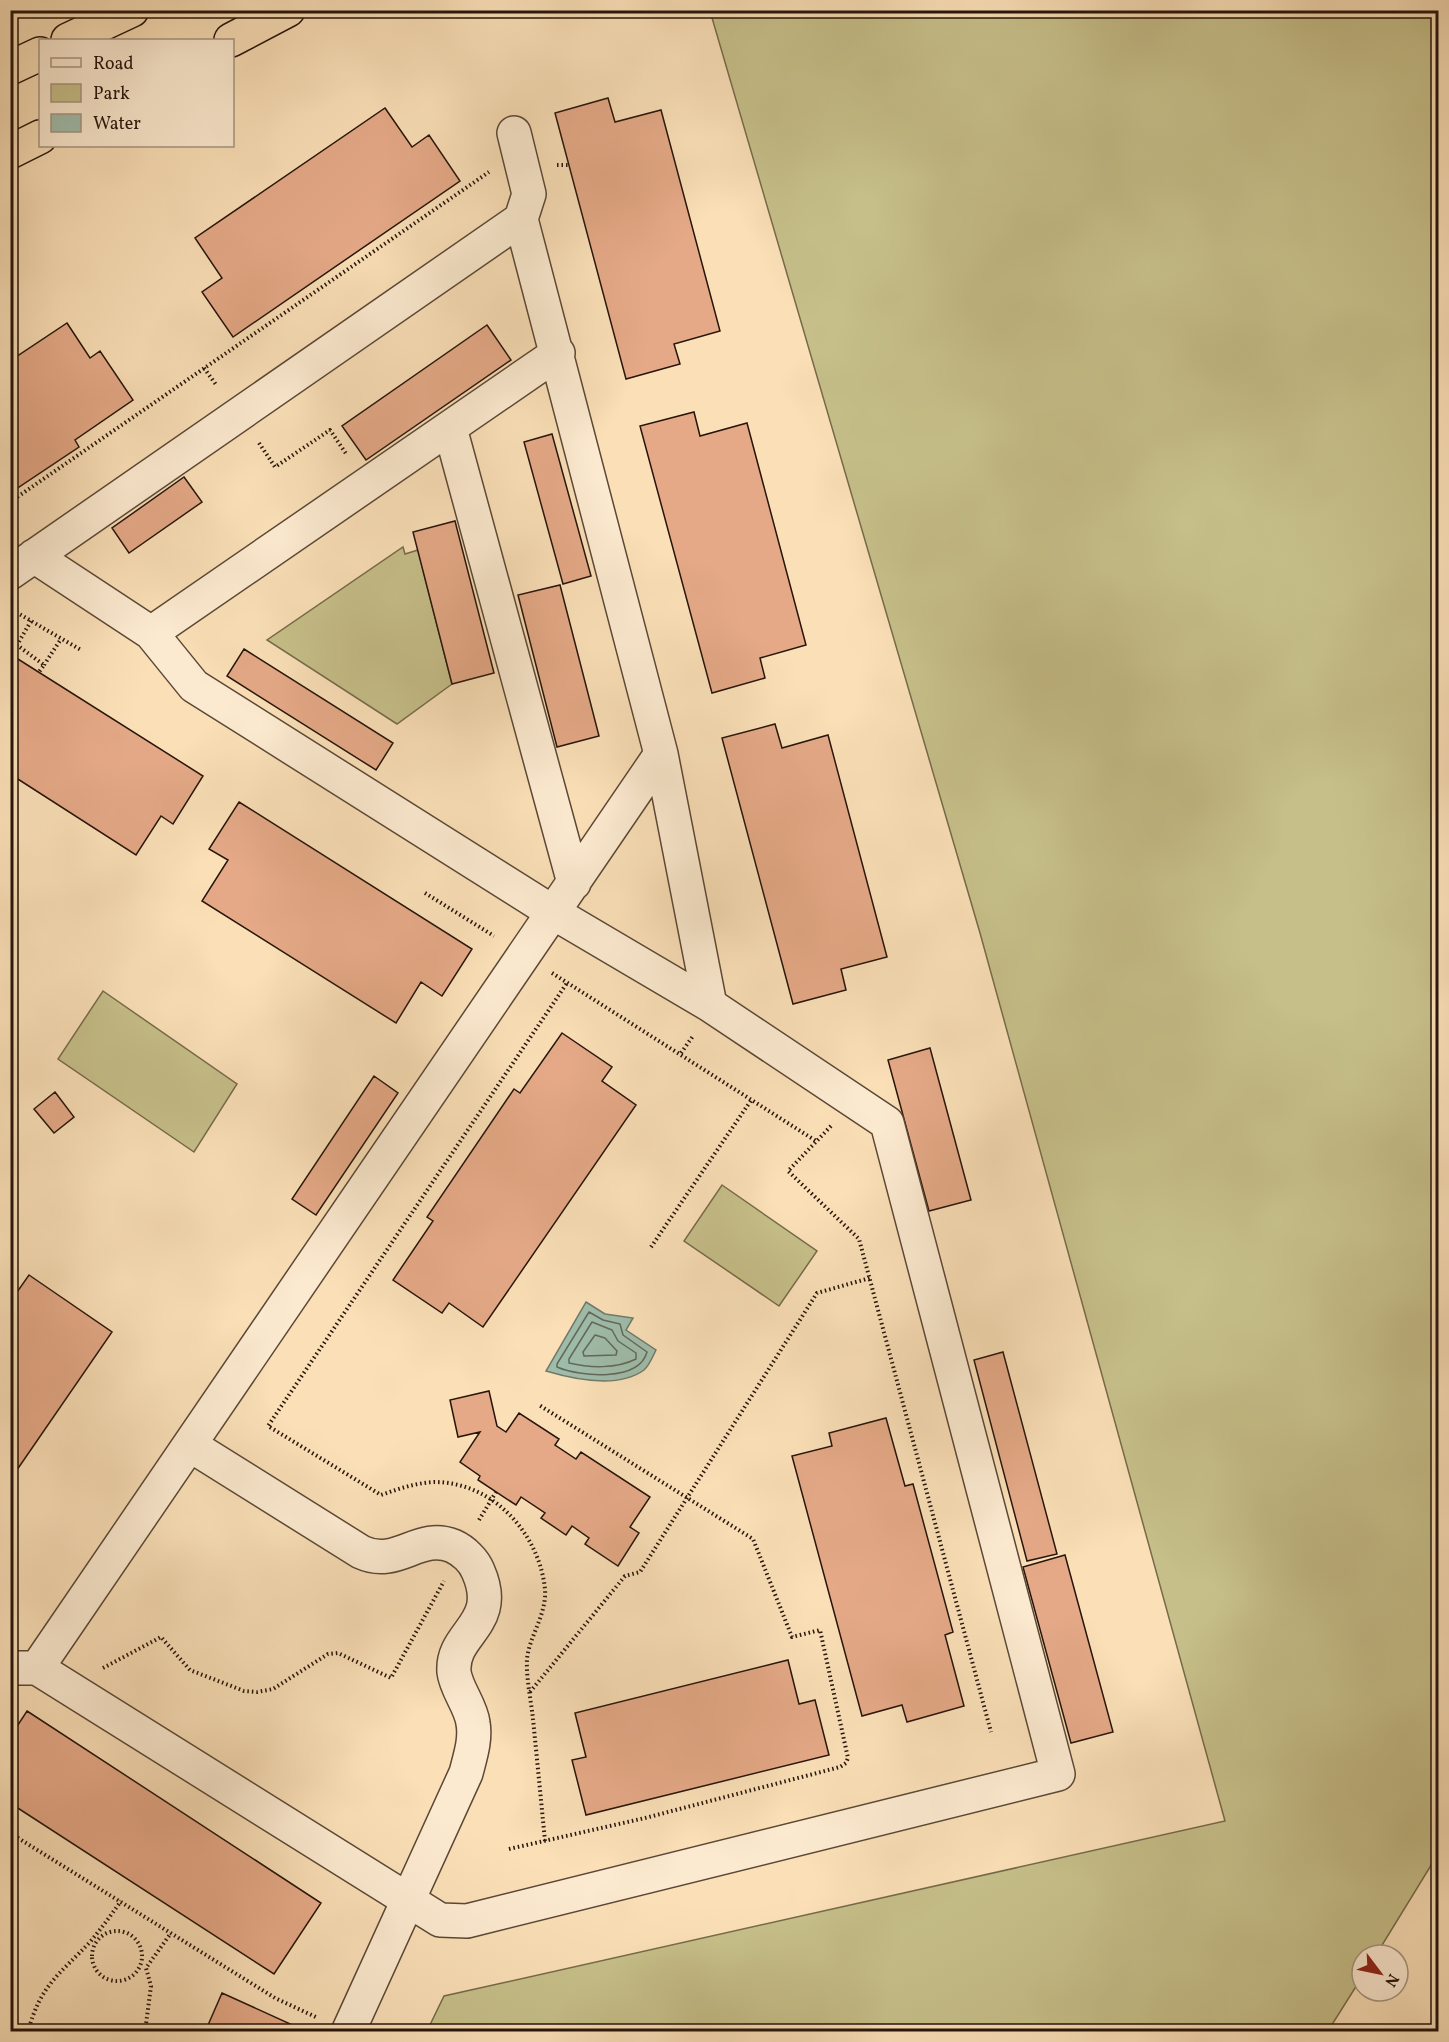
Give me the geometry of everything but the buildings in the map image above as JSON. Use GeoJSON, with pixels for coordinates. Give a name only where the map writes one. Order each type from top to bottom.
{"type":"FeatureCollection","features":[{"type":"Feature","properties":{"kind":"highway"},"geometry":{"type":"LineString","coordinates":[[70,39],[132,10]]}},
{"type":"Feature","properties":{"kind":"highway"},"geometry":{"type":"LineString","coordinates":[[233,39],[288,10]]}},
{"type":"Feature","properties":{"kind":"highway"},"geometry":{"type":"LineString","coordinates":[[10,68],[39,54]]}},
{"type":"Feature","properties":{"kind":"highway"},"geometry":{"type":"LineString","coordinates":[[10,152],[39,138]]}},
{"type":"Feature","properties":{"kind":"lane"},"geometry":{"type":"LineString","coordinates":[[514,133],[529,194],[521,219],[661,754],[704,1016]]}},
{"type":"Feature","properties":{"kind":"lane"},"geometry":{"type":"LineString","coordinates":[[521,219],[22,565],[151,633],[194,686],[554,913],[704,1016],[887,1124],[1058,1774],[467,1922],[440,1920],[24,1668],[190,1444],[554,913],[661,754]]}},
{"type":"Feature","properties":{"kind":"lane"},"geometry":{"type":"LineString","coordinates":[[151,633],[558,354]]}},
{"type":"Feature","properties":{"kind":"lane"},"geometry":{"type":"LineString","coordinates":[[450,428],[573,883]]}},
{"type":"Feature","properties":{"kind":"lane"},"geometry":{"type":"LineString","coordinates":[[190,1444],[373,1557],[392,1557],[431,1543],[453,1546],[474,1561],[484,1584],[485,1607],[457,1655],[454,1672],[473,1723],[472,1745],[466,1773],[408,1900],[336,2026]]}},
{"type":"Feature","properties":{"kind":"path"},"geometry":{"type":"LineString","coordinates":[[10,502],[493,169]]}},
{"type":"Feature","properties":{"kind":"path"},"geometry":{"type":"LineString","coordinates":[[204,368],[218,387]]}},
{"type":"Feature","properties":{"kind":"path"},"geometry":{"type":"LineString","coordinates":[[258,440],[275,466],[330,430],[348,456]]}},
{"type":"Feature","properties":{"kind":"path"},"geometry":{"type":"LineString","coordinates":[[10,616],[14,611],[81,650]]}},
{"type":"Feature","properties":{"kind":"path"},"geometry":{"type":"LineString","coordinates":[[31,621],[17,645],[44,665]]}},
{"type":"Feature","properties":{"kind":"path"},"geometry":{"type":"LineString","coordinates":[[39,672],[61,639]]}},
{"type":"Feature","properties":{"kind":"path"},"geometry":{"type":"LineString","coordinates":[[425,893],[502,941]]}},
{"type":"Feature","properties":{"kind":"path"},"geometry":{"type":"LineString","coordinates":[[550,972],[681,1053],[816,1141]]}},
{"type":"Feature","properties":{"kind":"path"},"geometry":{"type":"LineString","coordinates":[[545,1841],[527,1658],[538,1627],[545,1591],[537,1551],[517,1522],[492,1498],[475,1491],[436,1482],[409,1485],[381,1495],[268,1426],[567,983]]}},
{"type":"Feature","properties":{"kind":"path"},"geometry":{"type":"LineString","coordinates":[[681,1053],[704,1016]]}},
{"type":"Feature","properties":{"kind":"path"},"geometry":{"type":"LineString","coordinates":[[651,1247],[752,1099]]}},
{"type":"Feature","properties":{"kind":"path"},"geometry":{"type":"LineString","coordinates":[[834,1123],[788,1171],[860,1239],[991,1732]]}},
{"type":"Feature","properties":{"kind":"path"},"geometry":{"type":"LineString","coordinates":[[530,1692],[625,1576],[640,1572],[817,1293],[870,1278]]}},
{"type":"Feature","properties":{"kind":"path"},"geometry":{"type":"LineString","coordinates":[[509,1849],[645,1818],[840,1767],[846,1763],[848,1758],[820,1630],[792,1637],[753,1539],[539,1405]]}},
{"type":"Feature","properties":{"kind":"path"},"geometry":{"type":"LineString","coordinates":[[479,1520],[496,1492]]}},
{"type":"Feature","properties":{"kind":"path"},"geometry":{"type":"LineString","coordinates":[[95,1672],[161,1636],[190,1670],[244,1691],[257,1692],[273,1689],[328,1654],[338,1653],[391,1678],[448,1573]]}},
{"type":"Feature","properties":{"kind":"path"},"geometry":{"type":"LineString","coordinates":[[10,1833],[275,1998],[336,2026]]}},
{"type":"Feature","properties":{"kind":"path"},"geometry":{"type":"LineString","coordinates":[[28,2031],[40,1996],[55,1975],[91,1945],[104,1934],[120,1931],[134,1938],[142,1952],[139,1968],[127,1980],[118,1982],[102,1978],[92,1964],[91,1945],[122,1901]]}},
{"type":"Feature","properties":{"kind":"path"},"geometry":{"type":"LineString","coordinates":[[146,1968],[171,1932]]}},
{"type":"Feature","properties":{"kind":"path"},"geometry":{"type":"LineString","coordinates":[[139,1968],[146,1968]]}},
{"type":"Feature","properties":{"kind":"path"},"geometry":{"type":"LineString","coordinates":[[145,2031],[151,1986],[146,1968]]}},
{"type":"Feature","properties":{"kind":"green space"},"geometry":{"type":"Polygon","coordinates":[[[710,11],[1438,11],[1438,1854],[1383,1943],[1350,1943],[1350,1996],[1328,2031],[427,2031],[444,1996],[1225,1821],[980,933],[710,11]]]}},
{"type":"Feature","properties":{"kind":"green space"},"geometry":{"type":"Polygon","coordinates":[[[403,547],[405,554],[418,550],[452,684],[397,724],[267,640],[403,547]]]}},
{"type":"Feature","properties":{"kind":"green space"},"geometry":{"type":"Polygon","coordinates":[[[103,991],[237,1084],[194,1152],[58,1059],[103,991]]]}},
{"type":"Feature","properties":{"kind":"green space"},"geometry":{"type":"Polygon","coordinates":[[[722,1185],[817,1251],[779,1306],[684,1241],[722,1185]]]}},
{"type":"Feature","properties":{"kind":"water"},"geometry":{"type":"Polygon","coordinates":[[[586,1302],[605,1314],[633,1318],[626,1330],[656,1350],[644,1370],[633,1376],[609,1381],[569,1377],[546,1371],[586,1302]]]}}]}
